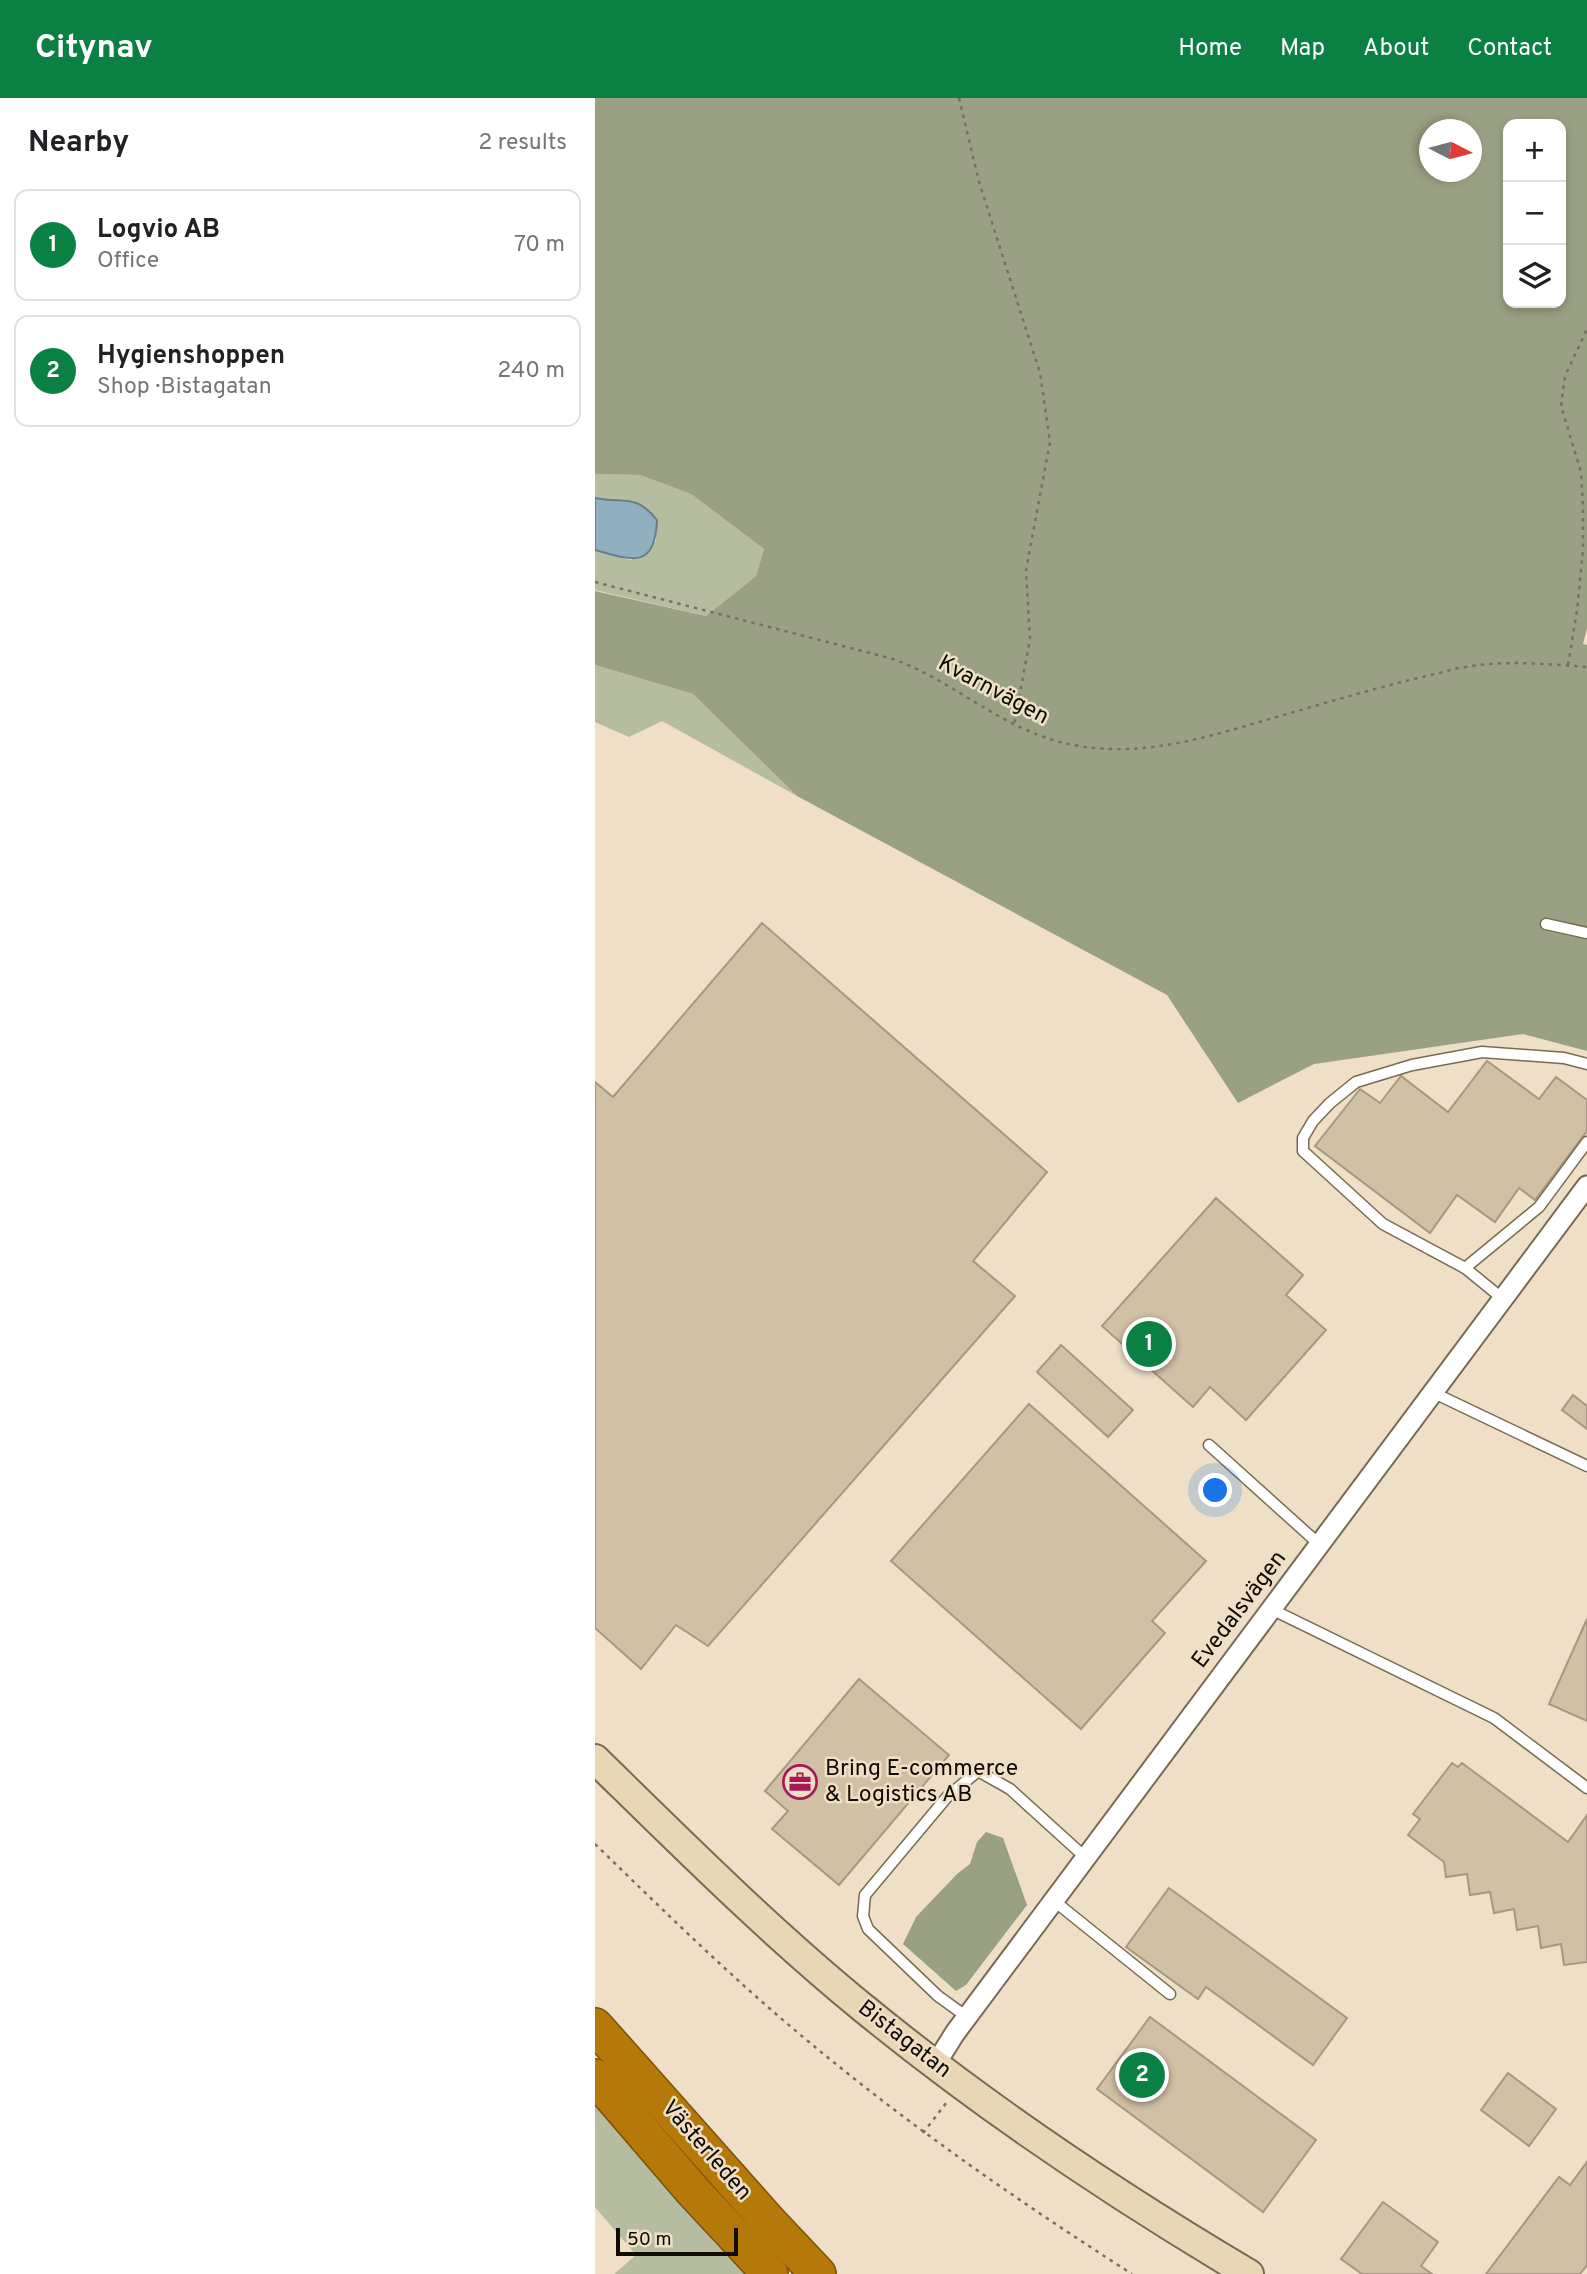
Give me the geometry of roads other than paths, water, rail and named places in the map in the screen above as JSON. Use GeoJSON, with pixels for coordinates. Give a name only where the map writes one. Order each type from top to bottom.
{"type":"FeatureCollection","features":[{"type":"Feature","properties":{"kind":"highway","name":"Västerleden"},"geometry":{"type":"LineString","coordinates":[[595,2026],[760,2213],[818,2274]]}},
{"type":"Feature","properties":{"kind":"highway","name":"Västerleden"},"geometry":{"type":"LineString","coordinates":[[595,2077],[692,2190],[770,2274]]}},
{"type":"Feature","properties":{"kind":"street","name":"Evedalsvägen"},"geometry":{"type":"LineString","coordinates":[[935,2065],[1053,1900],[1586,1191]]}},
{"type":"Feature","properties":{"kind":"street","name":"Bistagatan"},"geometry":{"type":"LineString","coordinates":[[595,1759],[782,1938],[863,2008],[935,2065],[1080,2169],[1249,2274]]}},
{"type":"Feature","properties":{"kind":"lane"},"geometry":{"type":"LineString","coordinates":[[1546,924],[1587,933]]}},
{"type":"Feature","properties":{"kind":"lane"},"geometry":{"type":"LineString","coordinates":[[1503,1299],[1465,1268],[1383,1223],[1303,1151],[1303,1138],[1313,1121],[1330,1103],[1356,1082],[1412,1065],[1482,1052],[1564,1058],[1587,1064]]}},
{"type":"Feature","properties":{"kind":"lane"},"geometry":{"type":"LineString","coordinates":[[1465,1268],[1539,1207],[1587,1142]]}},
{"type":"Feature","properties":{"kind":"lane"},"geometry":{"type":"LineString","coordinates":[[1434,1393],[1587,1466]]}},
{"type":"Feature","properties":{"kind":"lane"},"geometry":{"type":"LineString","coordinates":[[1209,1445],[1320,1545]]}},
{"type":"Feature","properties":{"kind":"lane"},"geometry":{"type":"LineString","coordinates":[[1271,1609],[1494,1718],[1587,1788]]}},
{"type":"Feature","properties":{"kind":"lane"},"geometry":{"type":"LineString","coordinates":[[967,2017],[938,1996],[868,1929],[863,1916],[865,1895],[947,1797],[978,1771],[1010,1789],[1086,1858]]}},
{"type":"Feature","properties":{"kind":"lane"},"geometry":{"type":"LineString","coordinates":[[1053,1900],[1170,1994]]}},
{"type":"Feature","properties":{"kind":"water"},"geometry":{"type":"Polygon","coordinates":[[[595,498],[636,503],[657,520],[652,547],[646,554],[639,558],[630,558],[595,550],[595,498]]]}},
{"type":"Feature","properties":{"kind":"place","name":"Logvio AB"},"geometry":{"type":"Point","coordinates":[1149,1344]}},
{"type":"Feature","properties":{"kind":"place","name":"Bring E-commerce & Logistics AB"},"geometry":{"type":"Point","coordinates":[800,1782]}},
{"type":"Feature","properties":{"kind":"place","name":"Hygienshoppen"},"geometry":{"type":"Point","coordinates":[1142,2075]}}]}
